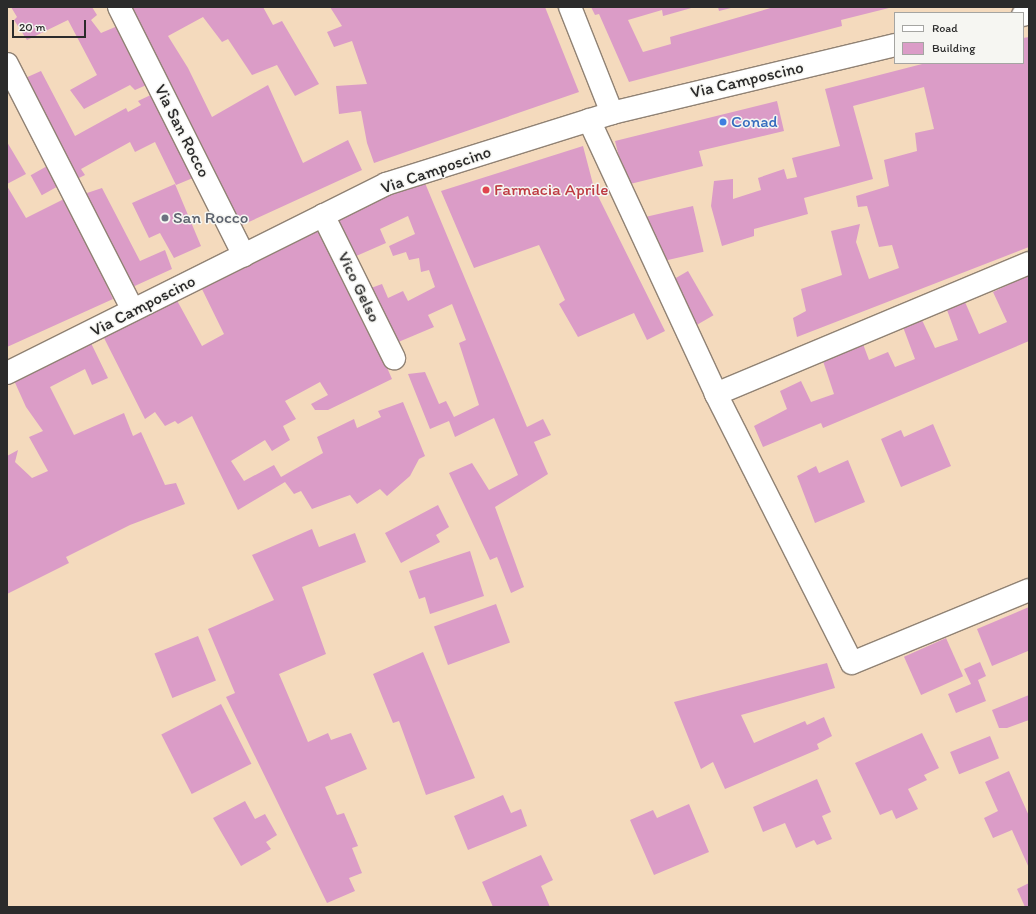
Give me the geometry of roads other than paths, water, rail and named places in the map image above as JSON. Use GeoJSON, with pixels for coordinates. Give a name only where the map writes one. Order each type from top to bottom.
{"type":"FeatureCollection","features":[{"type":"Feature","properties":{"kind":"street","name":"Via San Rocco"},"geometry":{"type":"LineString","coordinates":[[119,7],[244,255]]}},
{"type":"Feature","properties":{"kind":"street"},"geometry":{"type":"LineString","coordinates":[[570,7],[612,113]]}},
{"type":"Feature","properties":{"kind":"street","name":"Via Camposcino"},"geometry":{"type":"LineString","coordinates":[[7,373],[386,184],[612,113],[894,45]]}},
{"type":"Feature","properties":{"kind":"street"},"geometry":{"type":"LineString","coordinates":[[7,64],[133,310]]}},
{"type":"Feature","properties":{"kind":"street"},"geometry":{"type":"LineString","coordinates":[[589,120],[716,394],[852,663],[1029,590]]}},
{"type":"Feature","properties":{"kind":"street","name":"Vico Gelso"},"geometry":{"type":"LineString","coordinates":[[323,216],[394,358]]}},
{"type":"Feature","properties":{"kind":"street"},"geometry":{"type":"LineString","coordinates":[[716,394],[1029,263]]}},
{"type":"Feature","properties":{"kind":"place","name":"Conad"},"geometry":{"type":"Point","coordinates":[723,122]}},
{"type":"Feature","properties":{"kind":"place","name":"Farmacia Aprile"},"geometry":{"type":"Point","coordinates":[486,190]}},
{"type":"Feature","properties":{"kind":"place","name":"San Rocco"},"geometry":{"type":"Point","coordinates":[165,218]}}]}
